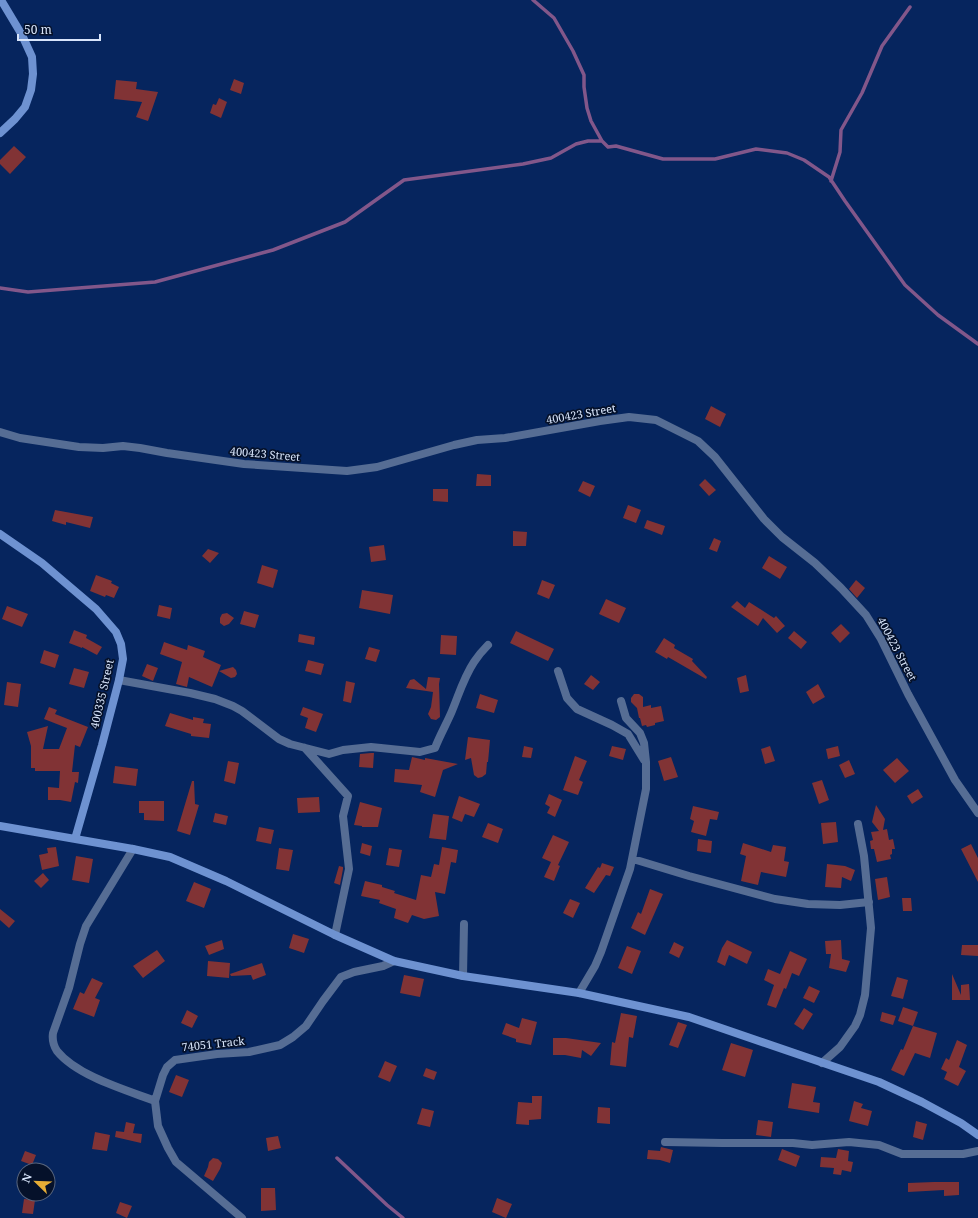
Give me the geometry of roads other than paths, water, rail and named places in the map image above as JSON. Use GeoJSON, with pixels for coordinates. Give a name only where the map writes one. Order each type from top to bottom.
{"type":"FeatureCollection","features":[{"type":"Feature","properties":{"kind":"street"},"geometry":{"type":"LineString","coordinates":[[0,133],[25,107],[31,90],[33,74],[32,57],[22,35],[1,0]]}},
{"type":"Feature","properties":{"kind":"street","name":"400423 Street"},"geometry":{"type":"LineString","coordinates":[[0,432],[26,439],[79,447],[103,448],[123,446],[244,464],[347,471],[377,467],[477,440],[506,438],[600,420],[629,417],[656,420],[698,441],[710,452],[764,518],[782,537],[815,563],[866,615],[881,639],[911,700],[955,780],[978,813]]}},
{"type":"Feature","properties":{"kind":"street","name":"400335 Street"},"geometry":{"type":"LineString","coordinates":[[0,534],[42,563],[74,589],[96,609],[116,632],[121,644],[122,659],[119,680],[75,839]]}},
{"type":"Feature","properties":{"kind":"street"},"geometry":{"type":"LineString","coordinates":[[119,680],[190,693],[221,701],[242,711],[279,739],[290,744],[329,754],[371,746],[420,752],[435,748],[465,678],[474,661],[488,645]]}},
{"type":"Feature","properties":{"kind":"street"},"geometry":{"type":"LineString","coordinates":[[558,671],[567,698],[577,709],[628,734],[646,762]]}},
{"type":"Feature","properties":{"kind":"street"},"geometry":{"type":"LineString","coordinates":[[579,993],[595,966],[601,952],[630,869],[646,789],[644,743],[640,733],[626,718],[621,702]]}},
{"type":"Feature","properties":{"kind":"street"},"geometry":{"type":"LineString","coordinates":[[305,748],[348,796],[343,816],[349,869],[335,935]]}},
{"type":"Feature","properties":{"kind":"street"},"geometry":{"type":"LineString","coordinates":[[822,1063],[840,1047],[855,1026],[860,1015],[865,995],[871,928],[864,856],[858,824]]}},
{"type":"Feature","properties":{"kind":"street"},"geometry":{"type":"LineString","coordinates":[[0,826],[133,849],[170,857],[226,881],[335,935],[394,961],[462,976],[579,993],[689,1018],[879,1082],[922,1102],[961,1123],[978,1135]]}},
{"type":"Feature","properties":{"kind":"street"},"geometry":{"type":"LineString","coordinates":[[133,849],[86,926],[69,988],[53,1033],[52,1041],[56,1050],[68,1062],[95,1077],[155,1101]]}},
{"type":"Feature","properties":{"kind":"street"},"geometry":{"type":"LineString","coordinates":[[633,859],[689,876],[776,899],[808,904],[834,905],[869,902]]}},
{"type":"Feature","properties":{"kind":"street"},"geometry":{"type":"LineString","coordinates":[[462,976],[464,924]]}},
{"type":"Feature","properties":{"kind":"street","name":"74051 Track"},"geometry":{"type":"LineString","coordinates":[[242,1218],[176,1162],[158,1126],[155,1101],[167,1067],[175,1060],[217,1054],[249,1052],[280,1045],[293,1037],[306,1026],[341,977],[354,972],[384,966],[394,961]]}},
{"type":"Feature","properties":{"kind":"street"},"geometry":{"type":"LineString","coordinates":[[665,1142],[793,1143],[812,1145],[849,1142],[879,1145],[902,1154],[963,1154],[978,1151]]}},
{"type":"Feature","properties":{"kind":"waterway"},"geometry":{"type":"LineString","coordinates":[[533,0],[554,18],[573,51],[584,75],[587,108],[591,121],[602,141],[608,147],[616,146],[663,159],[715,159],[756,149],[787,153],[804,160],[829,177],[905,285],[938,315],[978,344]]}},
{"type":"Feature","properties":{"kind":"waterway"},"geometry":{"type":"LineString","coordinates":[[831,181],[840,152],[841,130],[862,93],[882,46],[910,7]]}},
{"type":"Feature","properties":{"kind":"waterway"},"geometry":{"type":"LineString","coordinates":[[0,288],[28,292],[155,282],[273,250],[345,222],[404,180],[523,164],[551,158],[576,144],[588,141],[602,141]]}},
{"type":"Feature","properties":{"kind":"waterway"},"geometry":{"type":"LineString","coordinates":[[337,1158],[403,1218]]}}]}
